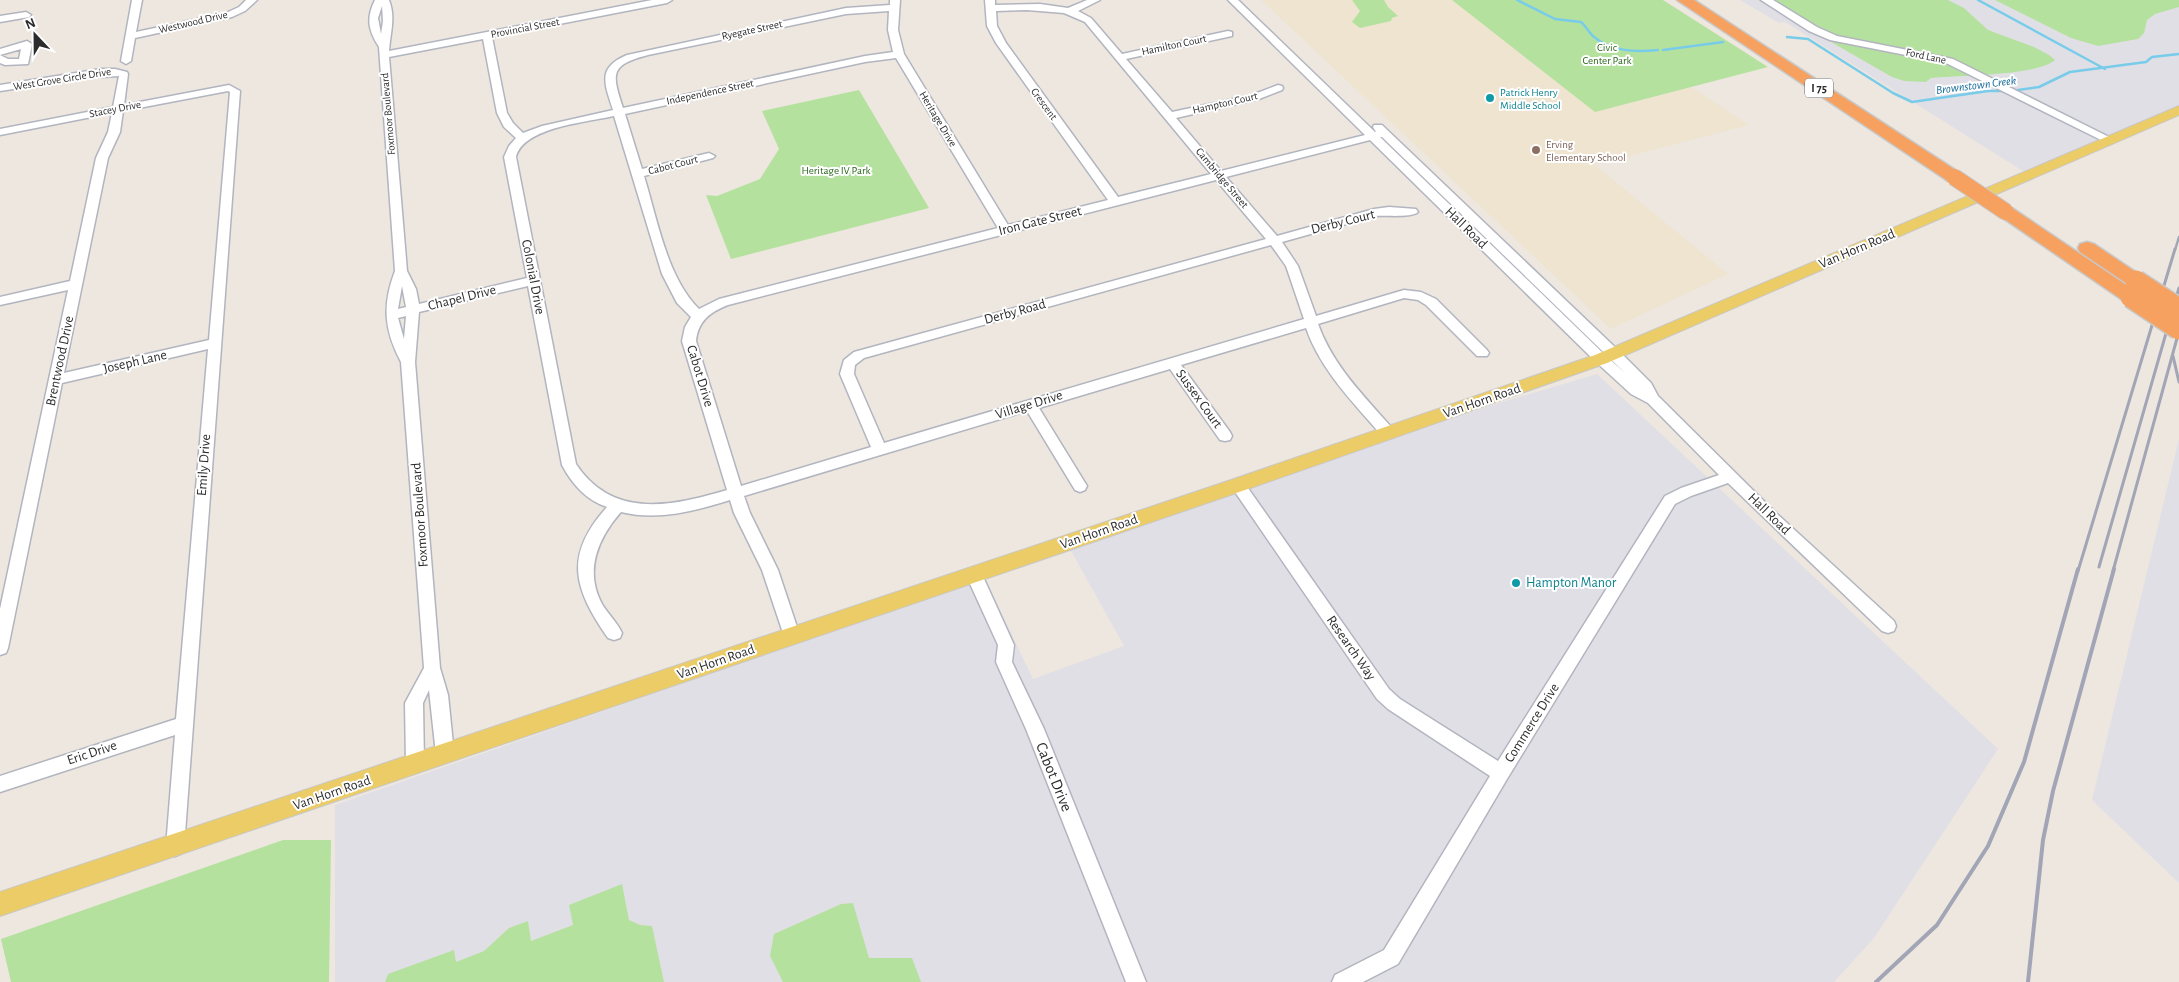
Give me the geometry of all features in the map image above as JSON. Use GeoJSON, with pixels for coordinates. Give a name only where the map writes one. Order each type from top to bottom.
{"type":"FeatureCollection","features":[{"type":"Feature","properties":{"kind":"highway","name":"I 75"},"geometry":{"type":"LineString","coordinates":[[1684,0],[1962,174]]}},
{"type":"Feature","properties":{"kind":"highway","name":"I 75"},"geometry":{"type":"LineString","coordinates":[[1706,0],[2134,289],[2179,329]]}},
{"type":"Feature","properties":{"kind":"highway","name":"I 75"},"geometry":{"type":"LineString","coordinates":[[2134,289],[2179,309]]}},
{"type":"Feature","properties":{"kind":"main road","name":"Van Horn Road"},"geometry":{"type":"LineString","coordinates":[[0,904],[974,575],[1607,357],[2179,110]]}},
{"type":"Feature","properties":{"kind":"street"},"geometry":{"type":"LineString","coordinates":[[126,61],[138,0]]}},
{"type":"Feature","properties":{"kind":"street","name":"Westwood Drive"},"geometry":{"type":"LineString","coordinates":[[130,36],[229,15],[242,9],[252,0]]}},
{"type":"Feature","properties":{"kind":"street","name":"Foxmoor Boulevard"},"geometry":{"type":"LineString","coordinates":[[380,0],[373,15],[372,26],[384,51]]}},
{"type":"Feature","properties":{"kind":"street","name":"Foxmoor Boulevard"},"geometry":{"type":"LineString","coordinates":[[384,0],[388,11],[388,27],[384,51],[401,271],[410,289],[413,310],[408,362],[432,668],[439,695],[445,754]]}},
{"type":"Feature","properties":{"kind":"street","name":"Provincial Street"},"geometry":{"type":"LineString","coordinates":[[384,51],[486,35],[667,0]]}},
{"type":"Feature","properties":{"kind":"street"},"geometry":{"type":"LineString","coordinates":[[1069,11],[1095,0]]}},
{"type":"Feature","properties":{"kind":"street","name":"Hall Road"},"geometry":{"type":"LineString","coordinates":[[1233,0],[1290,48]]}},
{"type":"Feature","properties":{"kind":"street","name":"Hall Road"},"geometry":{"type":"LineString","coordinates":[[1246,0],[1290,48],[1607,357],[1636,391],[1652,400],[1730,477],[1888,626]]}},
{"type":"Feature","properties":{"kind":"street","name":"Ford Lane"},"geometry":{"type":"LineString","coordinates":[[1766,0],[1814,29],[1834,38],[1935,56],[1956,64],[2109,140]]}},
{"type":"Feature","properties":{"kind":"street","name":"Heritage Drive"},"geometry":{"type":"LineString","coordinates":[[894,4],[893,30],[899,54],[1005,230]]}},
{"type":"Feature","properties":{"kind":"street","name":"Ryegate Street"},"geometry":{"type":"LineString","coordinates":[[618,112],[609,81],[609,74],[615,66],[632,56],[846,11],[894,4]]}},
{"type":"Feature","properties":{"kind":"street","name":"Cambridge Street"},"geometry":{"type":"LineString","coordinates":[[990,4],[1051,8],[1069,11],[1088,20],[1274,240],[1294,268],[1319,342],[1328,358],[1388,433]]}},
{"type":"Feature","properties":{"kind":"street","name":"Crescent"},"geometry":{"type":"LineString","coordinates":[[990,4],[992,26],[1001,43],[1115,202]]}},
{"type":"Feature","properties":{"kind":"street"},"geometry":{"type":"LineString","coordinates":[[0,19],[26,14]]}},
{"type":"Feature","properties":{"kind":"street","name":"Hamilton Court"},"geometry":{"type":"LineString","coordinates":[[1120,57],[1228,34]]}},
{"type":"Feature","properties":{"kind":"street"},"geometry":{"type":"LineString","coordinates":[[486,35],[502,113],[508,126],[522,138]]}},
{"type":"Feature","properties":{"kind":"street"},"geometry":{"type":"LineString","coordinates":[[0,52],[27,44],[24,62],[5,62],[0,58]]}},
{"type":"Feature","properties":{"kind":"street","name":"Independence Street"},"geometry":{"type":"LineString","coordinates":[[522,138],[546,128],[865,59],[899,54]]}},
{"type":"Feature","properties":{"kind":"street","name":"West Grove Circle Drive"},"geometry":{"type":"LineString","coordinates":[[0,88],[98,73],[117,71],[123,75]]}},
{"type":"Feature","properties":{"kind":"street","name":"Brentwood Drive"},"geometry":{"type":"LineString","coordinates":[[0,648],[5,603],[102,158],[114,132],[123,75]]}},
{"type":"Feature","properties":{"kind":"street","name":"Stacey Drive"},"geometry":{"type":"LineString","coordinates":[[0,132],[229,88]]}},
{"type":"Feature","properties":{"kind":"street","name":"Emily Drive"},"geometry":{"type":"LineString","coordinates":[[174,846],[235,95],[235,91],[229,88]]}},
{"type":"Feature","properties":{"kind":"street","name":"Hampton Court"},"geometry":{"type":"LineString","coordinates":[[1170,116],[1255,97],[1272,92],[1278,88]]}},
{"type":"Feature","properties":{"kind":"street"},"geometry":{"type":"LineString","coordinates":[[618,112],[671,282],[682,300],[699,316]]}},
{"type":"Feature","properties":{"kind":"street","name":"Iron Gate Street"},"geometry":{"type":"LineString","coordinates":[[699,316],[712,307],[724,302],[1378,134]]}},
{"type":"Feature","properties":{"kind":"street","name":"Colonial Drive"},"geometry":{"type":"LineString","coordinates":[[522,138],[513,148],[510,157],[569,465],[575,477],[586,489],[602,499],[618,505]]}},
{"type":"Feature","properties":{"kind":"street","name":"Cabot Court"},"geometry":{"type":"LineString","coordinates":[[637,174],[709,156]]}},
{"type":"Feature","properties":{"kind":"street","name":"Derby Court"},"geometry":{"type":"LineString","coordinates":[[1274,240],[1374,213],[1388,211],[1412,212]]}},
{"type":"Feature","properties":{"kind":"street","name":"Derby Road"},"geometry":{"type":"LineString","coordinates":[[880,450],[847,374],[849,362],[859,355],[1274,240]]}},
{"type":"Feature","properties":{"kind":"street","name":"Foxmoor Boulevard"},"geometry":{"type":"LineString","coordinates":[[401,271],[392,293],[391,315],[398,346],[408,362]]}},
{"type":"Feature","properties":{"kind":"street","name":"Chapel Drive"},"geometry":{"type":"LineString","coordinates":[[391,315],[533,280]]}},
{"type":"Feature","properties":{"kind":"street"},"geometry":{"type":"LineString","coordinates":[[0,301],[76,284]]}},
{"type":"Feature","properties":{"kind":"street","name":"Village Drive"},"geometry":{"type":"LineString","coordinates":[[618,505],[642,510],[670,509],[695,505],[1404,294],[1421,296],[1436,307],[1482,353]]}},
{"type":"Feature","properties":{"kind":"street","name":"Cabot Drive"},"geometry":{"type":"LineString","coordinates":[[699,316],[691,328],[689,341],[747,526],[770,570],[792,636]]}},
{"type":"Feature","properties":{"kind":"street","name":"Joseph Lane"},"geometry":{"type":"LineString","coordinates":[[55,380],[214,343]]}},
{"type":"Feature","properties":{"kind":"street","name":"Sussex Court"},"geometry":{"type":"LineString","coordinates":[[1172,362],[1225,436]]}},
{"type":"Feature","properties":{"kind":"street"},"geometry":{"type":"LineString","coordinates":[[1030,405],[1080,486]]}},
{"type":"Feature","properties":{"kind":"street","name":"Commerce Drive"},"geometry":{"type":"LineString","coordinates":[[1342,982],[1392,957],[1501,772],[1670,500],[1686,492],[1730,477]]}},
{"type":"Feature","properties":{"kind":"street","name":"Research Way"},"geometry":{"type":"LineString","coordinates":[[1238,485],[1383,694],[1394,704],[1501,772]]}},
{"type":"Feature","properties":{"kind":"street"},"geometry":{"type":"LineString","coordinates":[[614,633],[593,603],[585,578],[585,563],[592,538],[608,515],[618,505]]}},
{"type":"Feature","properties":{"kind":"street","name":"Cabot Drive"},"geometry":{"type":"LineString","coordinates":[[974,575],[1006,645],[1004,662],[1035,729],[1136,982]]}},
{"type":"Feature","properties":{"kind":"street"},"geometry":{"type":"LineString","coordinates":[[415,764],[414,703],[432,668]]}},
{"type":"Feature","properties":{"kind":"street","name":"Eric Drive"},"geometry":{"type":"LineString","coordinates":[[0,784],[184,724]]}},
{"type":"Feature","properties":{"kind":"shaded area","name":"Erving Elementary School"},"geometry":{"type":"Polygon","coordinates":[[[1261,0],[1452,0],[1595,112],[1691,87],[1749,125],[1595,165],[1728,274],[1611,329],[1261,0]]]}},
{"type":"Feature","properties":{"kind":"shaded area"},"geometry":{"type":"Polygon","coordinates":[[[1740,0],[2179,0],[2179,107],[2023,171],[1785,22],[1779,23],[1740,0]]]}},
{"type":"Feature","properties":{"kind":"shaded area"},"geometry":{"type":"Polygon","coordinates":[[[1597,374],[1998,749],[1874,938],[1834,982],[335,982],[335,805],[985,578],[1033,679],[1124,646],[1070,549],[1489,406],[1597,374]]]}},
{"type":"Feature","properties":{"kind":"shaded area"},"geometry":{"type":"Polygon","coordinates":[[[2179,439],[2179,883],[2092,800],[2179,439]]]}},
{"type":"Feature","properties":{"kind":"green space"},"geometry":{"type":"Polygon","coordinates":[[[1352,0],[1384,0],[1388,7],[1398,16],[1392,18],[1391,21],[1360,28],[1352,22],[1360,11],[1352,0]]]}},
{"type":"Feature","properties":{"kind":"green space","name":"Civic Center Park"},"geometry":{"type":"Polygon","coordinates":[[[1452,0],[1663,0],[1768,67],[1595,112],[1452,0]]]}},
{"type":"Feature","properties":{"kind":"green space"},"geometry":{"type":"Polygon","coordinates":[[[1758,0],[1948,0],[1964,8],[1988,30],[2034,47],[2055,60],[2046,65],[2015,72],[1931,78],[1926,82],[1904,81],[1892,77],[1758,0]]]}},
{"type":"Feature","properties":{"kind":"green space"},"geometry":{"type":"Polygon","coordinates":[[[1995,0],[2179,0],[2179,7],[2155,14],[2147,20],[2144,33],[2138,39],[2098,46],[2071,38],[1995,0]]]}},
{"type":"Feature","properties":{"kind":"green space","name":"Heritage IV Park"},"geometry":{"type":"Polygon","coordinates":[[[859,90],[929,208],[731,259],[706,195],[717,196],[760,179],[779,149],[762,111],[859,90]]]}},
{"type":"Feature","properties":{"kind":"green space"},"geometry":{"type":"Polygon","coordinates":[[[283,840],[331,840],[329,982],[11,982],[1,939],[283,840]]]}},
{"type":"Feature","properties":{"kind":"green space"},"geometry":{"type":"Polygon","coordinates":[[[622,884],[629,920],[640,925],[652,926],[664,982],[385,982],[388,974],[454,950],[456,962],[484,951],[509,928],[528,921],[531,941],[573,925],[569,905],[622,884]]]}},
{"type":"Feature","properties":{"kind":"green space"},"geometry":{"type":"Polygon","coordinates":[[[853,903],[869,958],[912,958],[921,982],[783,982],[770,956],[774,934],[841,904],[853,903]]]}},
{"type":"Feature","properties":{"kind":"waterway","name":"Brownstown Creek"},"geometry":{"type":"LineString","coordinates":[[1517,0],[1555,19],[1581,22],[1594,37],[1608,46],[1633,51],[1658,50]]}},
{"type":"Feature","properties":{"kind":"waterway"},"geometry":{"type":"LineString","coordinates":[[1978,0],[2103,68]]}},
{"type":"Feature","properties":{"kind":"waterway","name":"Brownstown Creek"},"geometry":{"type":"LineString","coordinates":[[1787,37],[1808,39],[1893,93],[1912,102],[1988,91],[2005,91]]}},
{"type":"Feature","properties":{"kind":"waterway","name":"Brownstown Creek"},"geometry":{"type":"LineString","coordinates":[[1663,50],[1723,42]]}},
{"type":"Feature","properties":{"kind":"waterway","name":"Brownstown Creek"},"geometry":{"type":"LineString","coordinates":[[2103,68],[2146,62],[2152,57],[2179,54]]}},
{"type":"Feature","properties":{"kind":"waterway","name":"Brownstown Creek"},"geometry":{"type":"LineString","coordinates":[[2011,91],[2039,87],[2070,72],[2103,68]]}},
{"type":"Feature","properties":{"kind":"railway"},"geometry":{"type":"LineString","coordinates":[[2175,250],[2179,237]]}},
{"type":"Feature","properties":{"kind":"railway"},"geometry":{"type":"LineString","coordinates":[[2078,571],[2175,249]]}},
{"type":"Feature","properties":{"kind":"railway"},"geometry":{"type":"LineString","coordinates":[[2099,567],[2179,288]]}},
{"type":"Feature","properties":{"kind":"railway"},"geometry":{"type":"LineString","coordinates":[[2113,571],[2179,331]]}},
{"type":"Feature","properties":{"kind":"railway"},"geometry":{"type":"LineString","coordinates":[[2173,356],[2179,382]]}},
{"type":"Feature","properties":{"kind":"railway"},"geometry":{"type":"LineString","coordinates":[[1876,982],[1937,925],[1988,846],[2024,762],[2078,569]]}},
{"type":"Feature","properties":{"kind":"railway"},"geometry":{"type":"LineString","coordinates":[[2028,982],[2043,840],[2053,791],[2114,569]]}},
{"type":"Feature","properties":{"kind":"place","name":"Patrick Henry Middle School"},"geometry":{"type":"Point","coordinates":[1490,98]}},
{"type":"Feature","properties":{"kind":"place","name":"Erving Elementary School"},"geometry":{"type":"Point","coordinates":[1536,150]}},
{"type":"Feature","properties":{"kind":"place","name":"Hampton Manor"},"geometry":{"type":"Point","coordinates":[1516,583]}}]}
